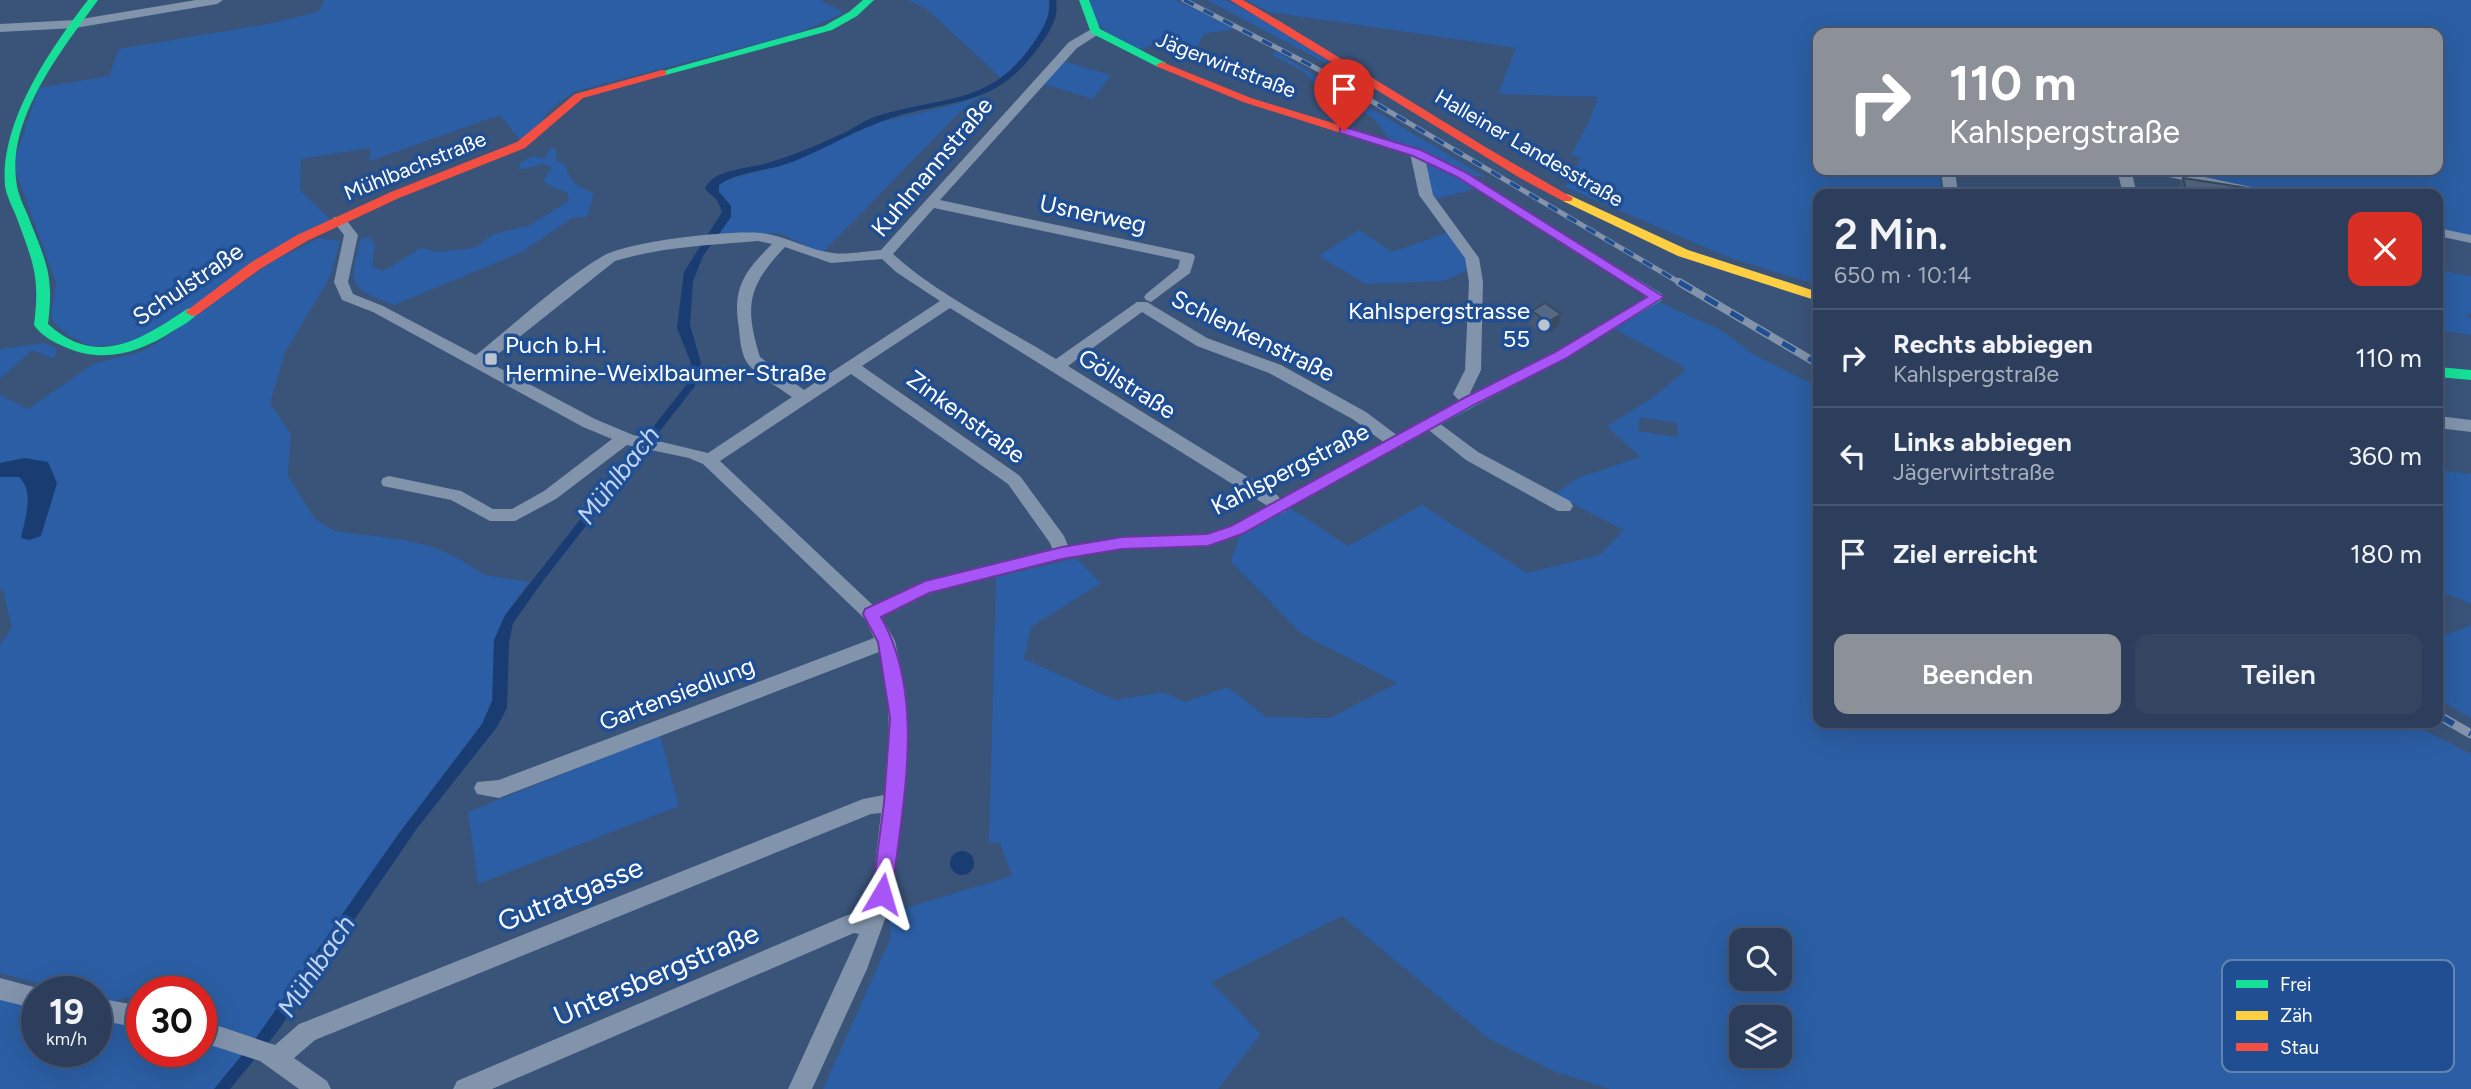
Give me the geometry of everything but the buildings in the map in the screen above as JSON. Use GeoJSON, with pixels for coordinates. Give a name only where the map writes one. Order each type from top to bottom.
{"type":"FeatureCollection","features":[{"type":"Feature","properties":{"kind":"street","name":"Schulstraße"},"geometry":{"type":"LineString","coordinates":[[93,0],[56,48],[19,112],[7,150],[7,173],[42,267],[45,294],[40,318],[44,330],[80,351],[98,355],[132,348],[163,331],[272,254],[339,220]]}},
{"type":"Feature","properties":{"kind":"street"},"geometry":{"type":"LineString","coordinates":[[0,28],[75,24],[218,0]]}},
{"type":"Feature","properties":{"kind":"street","name":"Mühlbachstraße"},"geometry":{"type":"LineString","coordinates":[[628,439],[589,423],[377,309],[347,297],[341,282],[351,235],[339,220],[521,145],[538,134],[561,107],[579,96],[828,27],[853,15],[869,0]]}},
{"type":"Feature","properties":{"kind":"street"},"geometry":{"type":"LineString","coordinates":[[1084,0],[1095,31]]}},
{"type":"Feature","properties":{"kind":"street","name":"Halleiner Landesstraße"},"geometry":{"type":"LineString","coordinates":[[1235,0],[1544,185],[1606,219],[1676,251],[1813,295]]}},
{"type":"Feature","properties":{"kind":"street","name":"Jägerwirtstraße"},"geometry":{"type":"LineString","coordinates":[[1095,31],[1149,60],[1247,100],[1417,153],[1461,174],[1657,297]]}},
{"type":"Feature","properties":{"kind":"street","name":"Kuhlmannstraße"},"geometry":{"type":"LineString","coordinates":[[950,301],[901,269],[886,254],[1032,88],[1073,45],[1095,31]]}},
{"type":"Feature","properties":{"kind":"street"},"geometry":{"type":"LineString","coordinates":[[1417,153],[1426,195],[1472,258],[1476,285],[1473,370],[1461,394],[1469,401]]}},
{"type":"Feature","properties":{"kind":"street"},"geometry":{"type":"LineString","coordinates":[[2178,175],[2242,189]]}},
{"type":"Feature","properties":{"kind":"street","name":"Usnerweg"},"geometry":{"type":"LineString","coordinates":[[932,203],[1188,257],[1185,270],[1151,297]]}},
{"type":"Feature","properties":{"kind":"street"},"geometry":{"type":"LineString","coordinates":[[2443,233],[2471,239]]}},
{"type":"Feature","properties":{"kind":"street"},"geometry":{"type":"LineString","coordinates":[[478,362],[588,273],[610,258],[633,251],[758,237],[783,241],[831,258],[886,254]]}},
{"type":"Feature","properties":{"kind":"street"},"geometry":{"type":"LineString","coordinates":[[783,241],[752,276],[743,292],[743,310],[753,360],[804,398]]}},
{"type":"Feature","properties":{"kind":"street","name":"Kahlspergstraße"},"geometry":{"type":"LineString","coordinates":[[871,614],[925,587],[1062,553],[1122,543],[1208,540],[1237,530],[1469,401],[1560,355],[1657,297]]}},
{"type":"Feature","properties":{"kind":"street"},"geometry":{"type":"LineString","coordinates":[[709,460],[950,301]]}},
{"type":"Feature","properties":{"kind":"street","name":"Göllstraße"},"geometry":{"type":"LineString","coordinates":[[950,301],[1248,485],[1279,508]]}},
{"type":"Feature","properties":{"kind":"street","name":"Schlenkenstraße"},"geometry":{"type":"LineString","coordinates":[[1056,367],[1142,305],[1202,342],[1275,369],[1360,416],[1396,443]]}},
{"type":"Feature","properties":{"kind":"street","name":"Zinkenstraße"},"geometry":{"type":"LineString","coordinates":[[852,367],[1014,480],[1058,541],[1062,553]]}},
{"type":"Feature","properties":{"kind":"street"},"geometry":{"type":"LineString","coordinates":[[2443,372],[2471,375]]}},
{"type":"Feature","properties":{"kind":"street"},"geometry":{"type":"LineString","coordinates":[[1432,423],[1472,456],[1564,506]]}},
{"type":"Feature","properties":{"kind":"street"},"geometry":{"type":"LineString","coordinates":[[2443,423],[2471,426]]}},
{"type":"Feature","properties":{"kind":"street"},"geometry":{"type":"LineString","coordinates":[[389,482],[456,495],[491,515],[515,515],[550,495],[628,439],[693,453],[709,460],[871,614],[886,641],[899,718],[893,803],[882,894],[873,926],[800,1089]]}},
{"type":"Feature","properties":{"kind":"street","name":"Gartensiedlung"},"geometry":{"type":"LineString","coordinates":[[484,788],[499,789],[886,641]]}},
{"type":"Feature","properties":{"kind":"street","name":"Gutratgasse"},"geometry":{"type":"LineString","coordinates":[[271,1055],[307,1032],[870,805],[893,803]]}},
{"type":"Feature","properties":{"kind":"street","name":"Untersbergstraße"},"geometry":{"type":"LineString","coordinates":[[465,1089],[853,923],[873,926]]}},
{"type":"Feature","properties":{"kind":"street"},"geometry":{"type":"LineString","coordinates":[[0,989],[21,994]]}},
{"type":"Feature","properties":{"kind":"street"},"geometry":{"type":"LineString","coordinates":[[217,1035],[271,1055],[320,1089]]}},
{"type":"Feature","properties":{"kind":"shaded area"},"geometry":{"type":"Polygon","coordinates":[[[324,0],[820,0],[844,13],[798,33],[576,91],[554,106],[533,131],[520,140],[500,115],[370,161],[370,148],[301,159],[300,190],[331,220],[150,334],[127,343],[92,347],[68,335],[54,323],[51,315],[56,283],[15,169],[15,158],[39,88],[109,76],[119,49],[273,23],[319,11],[324,0]]]}},
{"type":"Feature","properties":{"kind":"shaded area"},"geometry":{"type":"Polygon","coordinates":[[[908,0],[1049,0],[1049,11],[1034,43],[1002,79],[927,9],[908,0]]]}},
{"type":"Feature","properties":{"kind":"shaded area"},"geometry":{"type":"Polygon","coordinates":[[[1088,0],[1176,0],[1235,29],[1204,34],[1194,53],[1157,42],[1140,50],[1100,26],[1088,0]]]}},
{"type":"Feature","properties":{"kind":"shaded area"},"geometry":{"type":"Polygon","coordinates":[[[1207,0],[1226,0],[1258,17],[1367,85],[1207,0]]]}},
{"type":"Feature","properties":{"kind":"shaded area"},"geometry":{"type":"Polygon","coordinates":[[[1246,0],[2471,0],[2471,237],[2443,230],[2443,189],[2253,189],[2190,175],[2443,175],[2443,28],[1813,28],[1813,175],[1940,175],[1941,189],[1813,189],[1813,283],[1730,258],[1565,187],[1581,158],[1571,155],[1588,124],[1598,97],[1498,94],[1516,48],[1270,12],[1246,0]]]}},
{"type":"Feature","properties":{"kind":"shaded area"},"geometry":{"type":"Polygon","coordinates":[[[1275,51],[1487,178],[1472,175],[1475,189],[1431,200],[1411,155],[1391,141],[1373,118],[1334,98],[1304,72],[1272,55],[1275,51]]]}},
{"type":"Feature","properties":{"kind":"shaded area"},"geometry":{"type":"Polygon","coordinates":[[[1062,61],[1111,75],[1093,99],[1041,83],[1062,61]]]}},
{"type":"Feature","properties":{"kind":"shaded area"},"geometry":{"type":"Polygon","coordinates":[[[980,96],[963,109],[822,253],[779,233],[719,235],[731,206],[717,188],[723,181],[782,165],[880,122],[954,105],[980,96]]]}},
{"type":"Feature","properties":{"kind":"shaded area"},"geometry":{"type":"Polygon","coordinates":[[[551,147],[556,150],[556,161],[565,164],[575,183],[594,193],[587,217],[572,218],[522,252],[394,305],[359,288],[355,282],[354,266],[361,238],[369,237],[375,245],[372,266],[383,271],[421,248],[439,252],[474,248],[494,234],[528,226],[569,201],[567,192],[543,181],[552,167],[543,164],[519,170],[520,163],[533,156],[545,159],[551,147]]]}},
{"type":"Feature","properties":{"kind":"shaded area"},"geometry":{"type":"Polygon","coordinates":[[[1359,230],[1392,252],[1449,232],[1464,255],[1466,271],[1444,281],[1366,284],[1319,256],[1359,230]]]}},
{"type":"Feature","properties":{"kind":"shaded area"},"geometry":{"type":"Polygon","coordinates":[[[319,238],[340,241],[330,277],[285,352],[270,403],[291,434],[288,476],[315,519],[335,531],[430,546],[458,558],[485,575],[529,582],[505,615],[492,701],[482,724],[397,836],[256,1038],[217,1026],[217,976],[126,976],[126,997],[113,1004],[112,976],[21,976],[21,979],[0,973],[0,645],[12,628],[3,590],[0,589],[0,477],[19,476],[24,482],[28,506],[22,538],[41,536],[25,458],[0,463],[0,395],[28,409],[93,364],[140,352],[157,343],[273,261],[319,238]]]}},
{"type":"Feature","properties":{"kind":"shaded area"},"geometry":{"type":"Polygon","coordinates":[[[2443,271],[2471,276],[2471,314],[2466,314],[2471,320],[2471,335],[2444,331],[2443,271]]]}},
{"type":"Feature","properties":{"kind":"shaded area"},"geometry":{"type":"Polygon","coordinates":[[[1659,302],[1721,330],[1753,354],[1813,384],[1813,728],[2420,728],[2471,754],[2471,1089],[1610,1089],[1556,1072],[1488,1038],[1342,916],[1211,982],[1261,1034],[1218,1089],[823,1089],[891,937],[889,913],[1012,876],[1000,843],[989,843],[996,577],[1076,558],[1101,583],[1031,627],[1024,659],[1116,700],[1163,692],[1185,702],[1228,687],[1266,717],[1330,718],[1397,683],[1302,634],[1231,562],[1240,534],[1290,508],[1348,546],[1422,505],[1527,573],[1599,555],[1624,530],[1554,494],[1578,478],[1640,457],[1607,426],[1649,400],[1684,372],[1684,367],[1615,329],[1659,302]],[[1640,417],[1638,431],[1678,437],[1677,423],[1640,417]]]}},
{"type":"Feature","properties":{"kind":"shaded area"},"geometry":{"type":"Polygon","coordinates":[[[44,343],[57,349],[54,359],[32,350],[0,379],[0,349],[44,343]]]}},
{"type":"Feature","properties":{"kind":"shaded area"},"geometry":{"type":"Polygon","coordinates":[[[2443,471],[2471,474],[2471,604],[2443,592],[2443,471]]]}},
{"type":"Feature","properties":{"kind":"shaded area"},"geometry":{"type":"Polygon","coordinates":[[[2471,625],[2471,718],[2443,702],[2443,636],[2471,625]]]}},
{"type":"Feature","properties":{"kind":"shaded area"},"geometry":{"type":"Polygon","coordinates":[[[660,735],[679,806],[478,884],[468,812],[660,735]]]}},
{"type":"Feature","properties":{"kind":"shaded area"},"geometry":{"type":"Polygon","coordinates":[[[0,997],[21,1001],[21,1067],[112,1067],[112,1020],[126,1023],[126,1067],[217,1067],[217,1045],[244,1053],[214,1089],[0,1089],[0,997]]]}},
{"type":"Feature","properties":{"kind":"water","name":"Mühlbach"},"geometry":{"type":"Polygon","coordinates":[[[1049,0],[1056,0],[1056,12],[1045,39],[1006,82],[970,99],[883,121],[793,161],[740,175],[719,185],[719,192],[731,206],[731,217],[703,256],[693,281],[690,325],[701,363],[695,386],[513,623],[509,643],[507,708],[497,727],[418,827],[277,1032],[230,1089],[214,1089],[256,1038],[397,836],[482,724],[492,701],[494,640],[505,615],[687,384],[691,363],[677,328],[684,272],[722,212],[717,200],[705,189],[709,182],[724,173],[800,152],[874,117],[964,96],[983,88],[1002,77],[1036,39],[1048,16],[1049,0]]]}},
{"type":"Feature","properties":{"kind":"water"},"geometry":{"type":"Polygon","coordinates":[[[25,458],[48,462],[57,483],[41,536],[29,540],[21,538],[28,506],[24,483],[19,477],[0,477],[0,463],[25,458]]]}},
{"type":"Feature","properties":{"kind":"water"},"geometry":{"type":"Polygon","coordinates":[[[962,851],[973,858],[974,863],[967,874],[962,875],[951,868],[950,863],[957,852],[962,851]]]}},
{"type":"Feature","properties":{"kind":"railway"},"geometry":{"type":"LineString","coordinates":[[1184,0],[1312,66],[1682,284]]}},
{"type":"Feature","properties":{"kind":"railway"},"geometry":{"type":"LineString","coordinates":[[1679,282],[1813,361]]}},
{"type":"Feature","properties":{"kind":"railway"},"geometry":{"type":"LineString","coordinates":[[2443,718],[2471,734]]}},
{"type":"Feature","properties":{"kind":"traffic: fast"},"geometry":{"type":"LineString","coordinates":[[93,0],[63,40],[34,87],[14,137],[10,162],[11,187],[42,269],[45,293],[41,325],[54,336],[81,349],[115,352],[146,341],[192,312]]}},
{"type":"Feature","properties":{"kind":"traffic: fast"},"geometry":{"type":"LineString","coordinates":[[662,73],[828,28],[853,14],[869,0]]}},
{"type":"Feature","properties":{"kind":"traffic: fast"},"geometry":{"type":"LineString","coordinates":[[1084,0],[1095,31],[1162,65]]}},
{"type":"Feature","properties":{"kind":"traffic: fast"},"geometry":{"type":"LineString","coordinates":[[1412,433],[1560,355],[1657,297],[1579,248]]}},
{"type":"Feature","properties":{"kind":"traffic: fast"},"geometry":{"type":"LineString","coordinates":[[2443,372],[2471,375]]}},
{"type":"Feature","properties":{"kind":"traffic: slow"},"geometry":{"type":"LineString","coordinates":[[1567,198],[1683,253],[1813,295]]}},
{"type":"Feature","properties":{"kind":"traffic: jam"},"geometry":{"type":"LineString","coordinates":[[1235,0],[1482,151],[1567,198]]}},
{"type":"Feature","properties":{"kind":"traffic: jam"},"geometry":{"type":"LineString","coordinates":[[1162,65],[1247,100],[1417,153],[1461,174],[1579,248]]}},
{"type":"Feature","properties":{"kind":"traffic: jam"},"geometry":{"type":"LineString","coordinates":[[192,312],[255,266],[302,238],[395,195],[521,145],[579,96],[662,73]]}},
{"type":"Feature","properties":{"kind":"traffic: jam"},"geometry":{"type":"LineString","coordinates":[[871,614],[925,587],[1062,553],[1122,543],[1208,540],[1237,530],[1412,433]]}},
{"type":"Feature","properties":{"kind":"place","name":"Kahlspergstrasse 55"},"geometry":{"type":"Point","coordinates":[1544,325]}},
{"type":"Feature","properties":{"kind":"place","name":"Puch b.H. Hermine-Weixlbaumer-Straße"},"geometry":{"type":"Point","coordinates":[491,359]}},
{"type":"Feature","properties":{"kind":"route"},"geometry":{"type":"LineString","coordinates":[[882,894],[893,803],[899,718],[886,641],[871,614],[925,587],[1062,553],[1122,543],[1208,540],[1237,530],[1469,401],[1560,355],[1657,297],[1461,174],[1417,153],[1344,131]]}}]}
